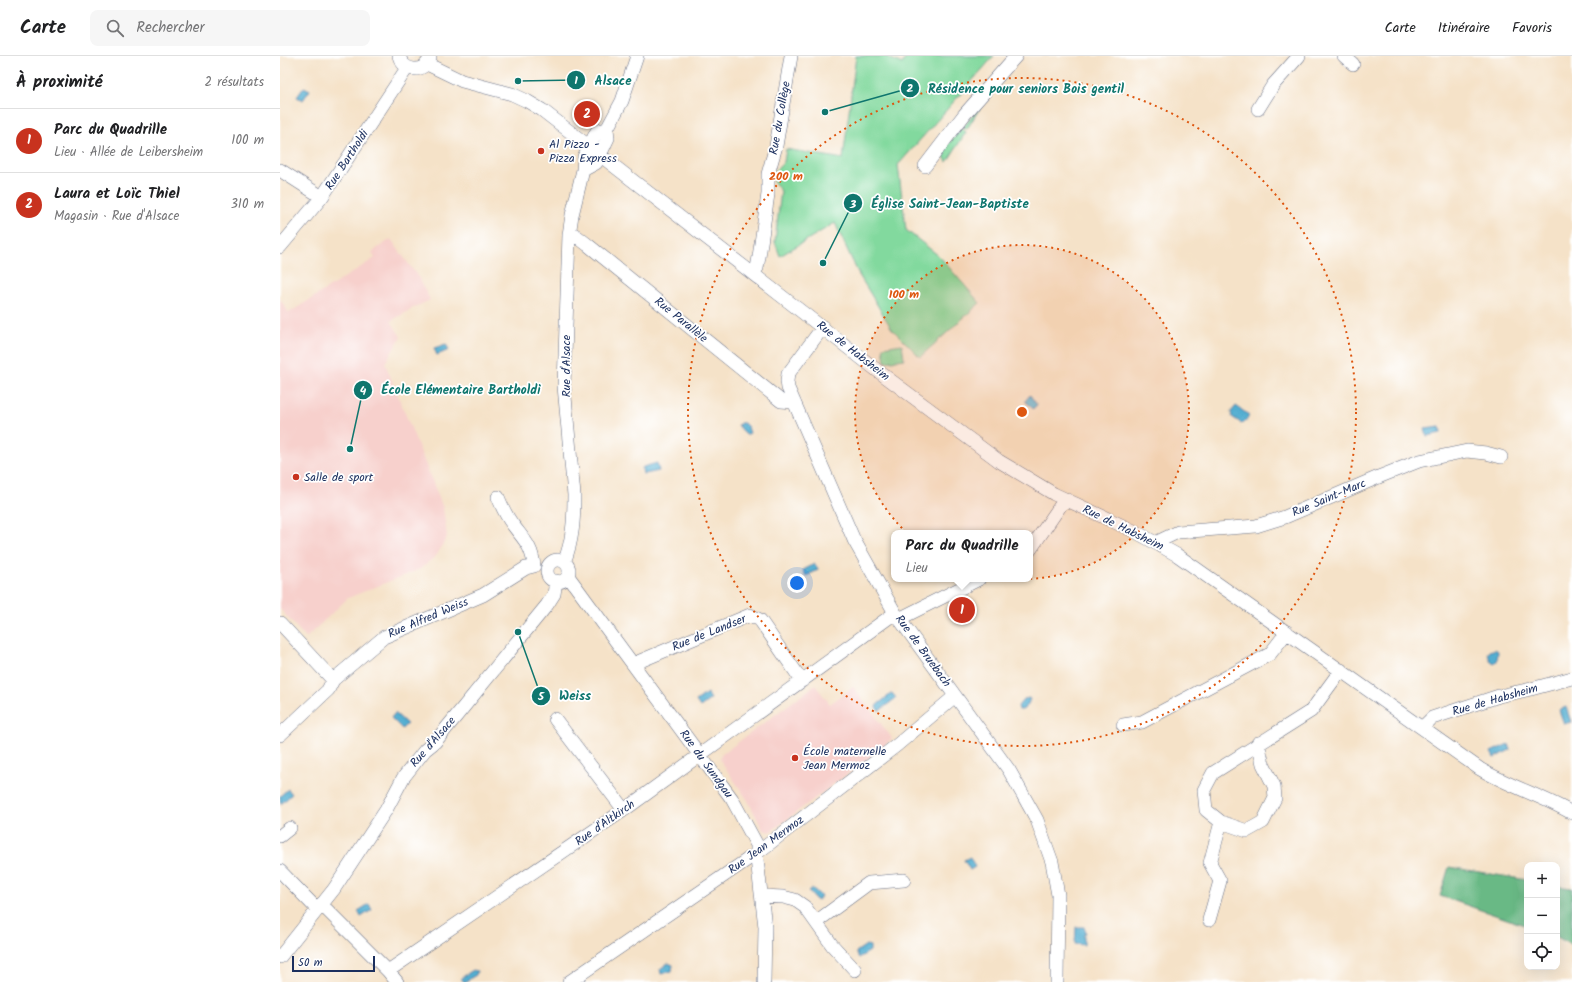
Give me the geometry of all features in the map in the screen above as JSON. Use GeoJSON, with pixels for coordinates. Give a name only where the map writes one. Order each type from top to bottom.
{"type":"FeatureCollection","features":[{"type":"Feature","properties":{"kind":"street"},"geometry":{"type":"LineString","coordinates":[[399,56],[400,61],[407,68],[418,69],[429,60]]}},
{"type":"Feature","properties":{"kind":"street","name":"Rue d'Alsace"},"geometry":{"type":"LineString","coordinates":[[584,170],[596,163],[608,138],[607,129],[622,101],[637,56]]}},
{"type":"Feature","properties":{"kind":"street","name":"Rue du Collège"},"geometry":{"type":"LineString","coordinates":[[752,273],[757,268],[768,194],[768,174],[776,146],[790,56]]}},
{"type":"Feature","properties":{"kind":"street"},"geometry":{"type":"LineString","coordinates":[[926,166],[964,114],[1016,56]]}},
{"type":"Feature","properties":{"kind":"street"},"geometry":{"type":"LineString","coordinates":[[1258,109],[1273,85],[1299,56]]}},
{"type":"Feature","properties":{"kind":"street","name":"Rue de Habsheim"},"geometry":{"type":"LineString","coordinates":[[429,60],[462,81],[512,94],[542,110],[982,450],[1020,475],[1065,500],[1136,532],[1177,555],[1422,728],[1493,776],[1526,790],[1572,813]]}},
{"type":"Feature","properties":{"kind":"street","name":"Rue Bartholdi"},"geometry":{"type":"LineString","coordinates":[[280,247],[322,197],[407,68]]}},
{"type":"Feature","properties":{"kind":"street","name":"Rue d'Alsace"},"geometry":{"type":"LineString","coordinates":[[564,562],[572,534],[574,511],[574,495],[564,386],[569,235],[572,215],[584,170],[584,157],[598,131],[607,129]]}},
{"type":"Feature","properties":{"kind":"street"},"geometry":{"type":"LineString","coordinates":[[280,170],[322,197]]}},
{"type":"Feature","properties":{"kind":"street","name":"Rue Parallèle"},"geometry":{"type":"LineString","coordinates":[[569,235],[575,236],[588,245],[781,401],[794,402]]}},
{"type":"Feature","properties":{"kind":"street","name":"Rue de Bruebach"},"geometry":{"type":"LineString","coordinates":[[823,327],[788,374],[788,388],[854,540],[897,616],[1009,770],[1037,820],[1052,862],[1058,895],[1057,982]]}},
{"type":"Feature","properties":{"kind":"street","name":"Rue Saint-Marc"},"geometry":{"type":"LineString","coordinates":[[1155,543],[1178,532],[1256,526],[1285,518],[1381,476],[1419,462],[1467,451],[1486,453],[1501,457]]}},
{"type":"Feature","properties":{"kind":"street"},"geometry":{"type":"LineString","coordinates":[[498,497],[503,511],[528,543],[533,554],[534,566],[548,568]]}},
{"type":"Feature","properties":{"kind":"street"},"geometry":{"type":"LineString","coordinates":[[1033,546],[1065,500]]}},
{"type":"Feature","properties":{"kind":"street"},"geometry":{"type":"LineString","coordinates":[[554,561],[564,562],[568,567],[569,573],[562,579],[550,578],[548,568],[554,561]]}},
{"type":"Feature","properties":{"kind":"street","name":"Rue Alfred Weiss"},"geometry":{"type":"LineString","coordinates":[[280,735],[328,690],[333,680],[384,637],[483,595],[526,568],[534,566]]}},
{"type":"Feature","properties":{"kind":"street","name":"Rue d'Alsace"},"geometry":{"type":"LineString","coordinates":[[280,957],[334,889],[386,810],[403,778],[424,750],[435,742],[544,609],[562,579]]}},
{"type":"Feature","properties":{"kind":"street","name":"Rue du Sundgau"},"geometry":{"type":"LineString","coordinates":[[562,579],[633,664],[732,799],[757,845],[765,927],[764,982]]}},
{"type":"Feature","properties":{"kind":"street","name":"Rue d'Altkirch"},"geometry":{"type":"LineString","coordinates":[[388,972],[624,810],[802,682],[897,616],[972,582]]}},
{"type":"Feature","properties":{"kind":"street","name":"Rue de Landser"},"geometry":{"type":"LineString","coordinates":[[633,664],[750,615],[760,620],[802,682]]}},
{"type":"Feature","properties":{"kind":"street"},"geometry":{"type":"LineString","coordinates":[[280,623],[333,680]]}},
{"type":"Feature","properties":{"kind":"street"},"geometry":{"type":"LineString","coordinates":[[1124,725],[1142,722],[1270,654],[1287,632]]}},
{"type":"Feature","properties":{"kind":"street"},"geometry":{"type":"LineString","coordinates":[[1258,744],[1263,764],[1274,786],[1275,798],[1263,822],[1248,831],[1221,822],[1206,810],[1204,790],[1213,773],[1258,744],[1311,711],[1341,670]]}},
{"type":"Feature","properties":{"kind":"street","name":"Rue de Habsheim"},"geometry":{"type":"LineString","coordinates":[[1422,728],[1432,718],[1491,698],[1572,678]]}},
{"type":"Feature","properties":{"kind":"street","name":"Rue Jean Mermoz"},"geometry":{"type":"LineString","coordinates":[[569,982],[757,853],[897,745],[955,696]]}},
{"type":"Feature","properties":{"kind":"street"},"geometry":{"type":"LineString","coordinates":[[555,719],[624,810]]}},
{"type":"Feature","properties":{"kind":"street"},"geometry":{"type":"LineString","coordinates":[[1209,920],[1220,881],[1210,863],[1221,822]]}},
{"type":"Feature","properties":{"kind":"street"},"geometry":{"type":"LineString","coordinates":[[280,836],[290,828]]}},
{"type":"Feature","properties":{"kind":"street"},"geometry":{"type":"LineString","coordinates":[[280,871],[319,906],[398,982]]}},
{"type":"Feature","properties":{"kind":"street"},"geometry":{"type":"LineString","coordinates":[[816,922],[869,883],[904,880]]}},
{"type":"Feature","properties":{"kind":"street"},"geometry":{"type":"LineString","coordinates":[[762,896],[783,897],[795,900],[805,907],[832,945],[855,970]]}},
{"type":"Feature","properties":{"kind":"shaded area"},"geometry":{"type":"Polygon","coordinates":[[[391,239],[420,280],[430,300],[391,321],[401,337],[385,363],[443,508],[447,536],[437,555],[420,569],[348,598],[306,638],[280,609],[280,299],[289,313],[375,258],[372,252],[391,239]]]}},
{"type":"Feature","properties":{"kind":"shaded area","name":"École maternelle Jean Mermoz"},"geometry":{"type":"Polygon","coordinates":[[[815,685],[830,704],[853,687],[892,738],[882,748],[770,832],[763,830],[747,799],[720,760],[721,755],[815,685]]]}},
{"type":"Feature","properties":{"kind":"green space"},"geometry":{"type":"Polygon","coordinates":[[[856,56],[885,56],[902,64],[907,56],[994,56],[898,165],[906,230],[939,256],[980,303],[920,357],[892,329],[859,275],[835,223],[780,256],[775,242],[781,191],[774,182],[774,172],[784,162],[786,149],[843,159],[856,56]]]}},
{"type":"Feature","properties":{"kind":"green space"},"geometry":{"type":"Polygon","coordinates":[[[981,106],[967,129],[963,127],[981,106]]]}},
{"type":"Feature","properties":{"kind":"green space"},"geometry":{"type":"Polygon","coordinates":[[[961,128],[966,132],[947,162],[942,152],[961,128]]]}},
{"type":"Feature","properties":{"kind":"green space"},"geometry":{"type":"Polygon","coordinates":[[[902,344],[904,359],[885,362],[883,347],[902,344]]]}},
{"type":"Feature","properties":{"kind":"green space"},"geometry":{"type":"Polygon","coordinates":[[[1449,867],[1524,880],[1524,925],[1440,896],[1449,867]]]}},
{"type":"Feature","properties":{"kind":"green space"},"geometry":{"type":"Polygon","coordinates":[[[1560,886],[1572,888],[1572,945],[1560,939],[1560,886]]]}},
{"type":"Feature","properties":{"kind":"water"},"geometry":{"type":"Polygon","coordinates":[[[304,87],[310,90],[303,100],[297,97],[304,87]]]}},
{"type":"Feature","properties":{"kind":"water"},"geometry":{"type":"Polygon","coordinates":[[[446,344],[449,350],[437,355],[434,348],[446,344]]]}},
{"type":"Feature","properties":{"kind":"water"},"geometry":{"type":"Polygon","coordinates":[[[1030,395],[1037,405],[1033,409],[1025,401],[1030,395]]]}},
{"type":"Feature","properties":{"kind":"water"},"geometry":{"type":"Polygon","coordinates":[[[1236,406],[1249,415],[1245,422],[1241,423],[1232,417],[1231,412],[1236,406]]]}},
{"type":"Feature","properties":{"kind":"water"},"geometry":{"type":"Polygon","coordinates":[[[740,423],[744,423],[748,427],[750,433],[746,435],[738,425],[740,423]]]}},
{"type":"Feature","properties":{"kind":"water"},"geometry":{"type":"Polygon","coordinates":[[[1440,427],[1441,433],[1427,436],[1425,429],[1440,427]]]}},
{"type":"Feature","properties":{"kind":"water"},"geometry":{"type":"Polygon","coordinates":[[[657,463],[659,471],[643,474],[643,467],[657,463]]]}},
{"type":"Feature","properties":{"kind":"water"},"geometry":{"type":"Polygon","coordinates":[[[815,564],[818,570],[806,576],[803,570],[815,564]]]}},
{"type":"Feature","properties":{"kind":"water"},"geometry":{"type":"Polygon","coordinates":[[[1495,649],[1498,651],[1497,661],[1494,664],[1490,661],[1488,654],[1490,651],[1495,649]]]}},
{"type":"Feature","properties":{"kind":"water"},"geometry":{"type":"Polygon","coordinates":[[[707,693],[711,699],[700,707],[696,701],[707,693]]]}},
{"type":"Feature","properties":{"kind":"water"},"geometry":{"type":"Polygon","coordinates":[[[892,693],[896,698],[879,711],[876,707],[877,705],[892,693]]]}},
{"type":"Feature","properties":{"kind":"water"},"geometry":{"type":"Polygon","coordinates":[[[1024,699],[1030,699],[1026,707],[1019,710],[1018,706],[1024,699]]]}},
{"type":"Feature","properties":{"kind":"water"},"geometry":{"type":"Polygon","coordinates":[[[1566,707],[1571,722],[1564,724],[1559,710],[1566,707]]]}},
{"type":"Feature","properties":{"kind":"water"},"geometry":{"type":"Polygon","coordinates":[[[395,713],[407,724],[402,729],[391,718],[395,713]]]}},
{"type":"Feature","properties":{"kind":"water"},"geometry":{"type":"Polygon","coordinates":[[[1508,744],[1510,750],[1494,758],[1491,752],[1508,744]]]}},
{"type":"Feature","properties":{"kind":"water"},"geometry":{"type":"Polygon","coordinates":[[[288,789],[292,794],[281,804],[280,796],[288,789]]]}},
{"type":"Feature","properties":{"kind":"water"},"geometry":{"type":"Polygon","coordinates":[[[970,857],[975,867],[970,870],[964,860],[970,857]]]}},
{"type":"Feature","properties":{"kind":"water"},"geometry":{"type":"Polygon","coordinates":[[[812,888],[821,896],[818,901],[808,891],[812,888]]]}},
{"type":"Feature","properties":{"kind":"water"},"geometry":{"type":"Polygon","coordinates":[[[369,904],[372,910],[361,917],[358,911],[369,904]]]}},
{"type":"Feature","properties":{"kind":"water"},"geometry":{"type":"Polygon","coordinates":[[[1076,927],[1084,927],[1086,933],[1084,934],[1084,945],[1075,944],[1076,927]]]}},
{"type":"Feature","properties":{"kind":"water"},"geometry":{"type":"Polygon","coordinates":[[[866,945],[870,946],[870,951],[859,958],[856,952],[866,945]]]}},
{"type":"Feature","properties":{"kind":"water"},"geometry":{"type":"Polygon","coordinates":[[[668,963],[673,965],[672,971],[661,974],[660,969],[668,963]]]}},
{"type":"Feature","properties":{"kind":"water"},"geometry":{"type":"Polygon","coordinates":[[[473,970],[477,971],[476,975],[464,982],[461,978],[473,970]]]}},
{"type":"Feature","properties":{"kind":"place","name":"Alsace"},"geometry":{"type":"Point","coordinates":[518,81]}},
{"type":"Feature","properties":{"kind":"place","name":"Résidence pour seniors Bois gentil"},"geometry":{"type":"Point","coordinates":[825,112]}},
{"type":"Feature","properties":{"kind":"place","name":"Laura et Loïc Thiel"},"geometry":{"type":"Point","coordinates":[587,114]}},
{"type":"Feature","properties":{"kind":"place","name":"Al Pizzo - Pizza Express"},"geometry":{"type":"Point","coordinates":[541,151]}},
{"type":"Feature","properties":{"kind":"place","name":"Église Saint-Jean-Baptiste"},"geometry":{"type":"Point","coordinates":[823,263]}},
{"type":"Feature","properties":{"kind":"place","name":"École Elémentaire Bartholdi"},"geometry":{"type":"Point","coordinates":[350,449]}},
{"type":"Feature","properties":{"kind":"place","name":"Salle de sport"},"geometry":{"type":"Point","coordinates":[296,477]}},
{"type":"Feature","properties":{"kind":"place","name":"Parc du Quadrille"},"geometry":{"type":"Point","coordinates":[962,610]}},
{"type":"Feature","properties":{"kind":"place","name":"Weiss"},"geometry":{"type":"Point","coordinates":[518,632]}},
{"type":"Feature","properties":{"kind":"place","name":"École maternelle Jean Mermoz"},"geometry":{"type":"Point","coordinates":[795,758]}}]}
